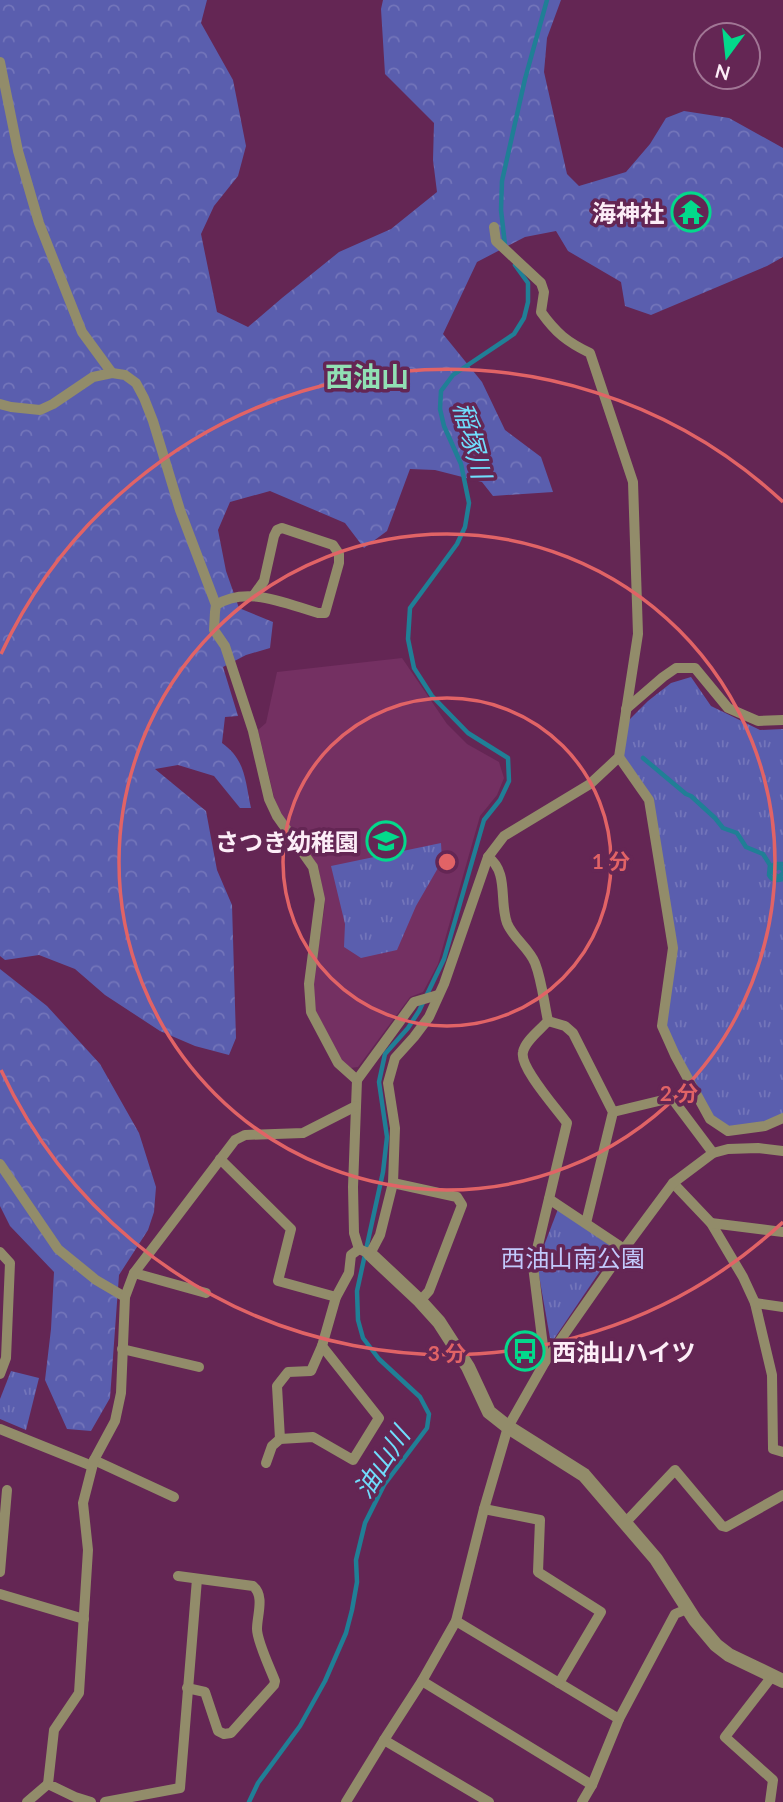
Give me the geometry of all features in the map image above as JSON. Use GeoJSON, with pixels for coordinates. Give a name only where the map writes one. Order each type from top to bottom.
{"type":"FeatureCollection","features":[{"type":"Feature","properties":{"kind":"street"},"geometry":{"type":"LineString","coordinates":[[0,62],[18,151],[39,223],[82,332],[112,373]]}},
{"type":"Feature","properties":{"kind":"street"},"geometry":{"type":"LineString","coordinates":[[280,1439],[277,1386],[288,1372],[312,1371],[322,1346],[335,1297],[349,1273],[351,1255],[364,1251],[380,1235],[393,1183],[395,1128],[388,1083],[395,1058],[429,1017],[444,984],[488,857],[504,836],[590,784],[619,757],[638,634],[633,482],[590,353],[570,343],[554,330],[541,312],[544,292],[541,283],[496,241],[494,227]]}},
{"type":"Feature","properties":{"kind":"street"},"geometry":{"type":"LineString","coordinates":[[0,404],[40,410],[93,377],[112,373],[125,375],[136,383],[144,398],[180,510],[216,605],[214,629],[225,646],[253,731],[269,799],[277,816],[313,866],[320,900],[309,984],[311,1012],[338,1063],[356,1080]]}},
{"type":"Feature","properties":{"kind":"street"},"geometry":{"type":"LineString","coordinates":[[216,605],[227,598],[254,596],[325,613],[339,554],[332,545],[282,528],[277,530],[264,581],[254,596]]}},
{"type":"Feature","properties":{"kind":"street"},"geometry":{"type":"LineString","coordinates":[[626,709],[676,668],[695,668],[728,708],[758,721],[783,720]]}},
{"type":"Feature","properties":{"kind":"street"},"geometry":{"type":"LineString","coordinates":[[619,757],[649,800],[673,948],[662,1026],[675,1055],[710,1119],[729,1131],[765,1126],[783,1118]]}},
{"type":"Feature","properties":{"kind":"street"},"geometry":{"type":"LineString","coordinates":[[488,857],[500,872],[507,923],[534,961],[548,1021]]}},
{"type":"Feature","properties":{"kind":"street"},"geometry":{"type":"LineString","coordinates":[[438,995],[414,1002],[356,1080],[354,1233],[364,1251],[420,1301],[439,1322],[468,1367],[489,1412],[584,1475],[656,1559],[705,1634],[729,1655],[778,1678],[724,1737],[773,1780],[770,1802]]}},
{"type":"Feature","properties":{"kind":"street"},"geometry":{"type":"LineString","coordinates":[[548,1021],[565,1026],[573,1033],[613,1112],[586,1223]]}},
{"type":"Feature","properties":{"kind":"street"},"geometry":{"type":"LineString","coordinates":[[545,1362],[533,1266],[567,1123],[527,1069],[522,1057],[523,1048],[548,1021]]}},
{"type":"Feature","properties":{"kind":"street"},"geometry":{"type":"LineString","coordinates":[[613,1112],[667,1099],[674,1101],[713,1153]]}},
{"type":"Feature","properties":{"kind":"street"},"geometry":{"type":"LineString","coordinates":[[27,1802],[48,1784],[54,1730],[79,1693],[88,1550],[83,1503],[93,1463],[115,1421],[121,1393],[125,1297],[134,1273],[235,1140],[245,1135],[303,1133],[356,1107]]}},
{"type":"Feature","properties":{"kind":"street"},"geometry":{"type":"LineString","coordinates":[[349,1801],[456,1621],[508,1427],[545,1362],[673,1183],[713,1153],[728,1149],[758,1148],[783,1151]]}},
{"type":"Feature","properties":{"kind":"street"},"geometry":{"type":"LineString","coordinates":[[220,1159],[291,1229],[278,1281],[335,1297]]}},
{"type":"Feature","properties":{"kind":"street"},"geometry":{"type":"LineString","coordinates":[[0,1164],[58,1249],[96,1280],[125,1297]]}},
{"type":"Feature","properties":{"kind":"street"},"geometry":{"type":"LineString","coordinates":[[393,1183],[457,1197],[462,1205],[429,1291],[420,1301]]}},
{"type":"Feature","properties":{"kind":"street"},"geometry":{"type":"LineString","coordinates":[[673,1183],[711,1223],[755,1303],[778,1376],[773,1450],[783,1451]]}},
{"type":"Feature","properties":{"kind":"street"},"geometry":{"type":"LineString","coordinates":[[549,1199],[624,1249]]}},
{"type":"Feature","properties":{"kind":"street"},"geometry":{"type":"LineString","coordinates":[[711,1223],[783,1232]]}},
{"type":"Feature","properties":{"kind":"street"},"geometry":{"type":"LineString","coordinates":[[0,1252],[10,1263],[0,1374]]}},
{"type":"Feature","properties":{"kind":"street"},"geometry":{"type":"LineString","coordinates":[[134,1273],[206,1293]]}},
{"type":"Feature","properties":{"kind":"street"},"geometry":{"type":"LineString","coordinates":[[755,1303],[783,1307]]}},
{"type":"Feature","properties":{"kind":"street"},"geometry":{"type":"LineString","coordinates":[[266,1463],[272,1446],[280,1439],[313,1437],[352,1460],[379,1418],[322,1346]]}},
{"type":"Feature","properties":{"kind":"street"},"geometry":{"type":"LineString","coordinates":[[122,1349],[199,1367]]}},
{"type":"Feature","properties":{"kind":"street"},"geometry":{"type":"LineString","coordinates":[[0,1429],[93,1463],[174,1497]]}},
{"type":"Feature","properties":{"kind":"street"},"geometry":{"type":"LineString","coordinates":[[625,1523],[675,1470],[722,1526],[726,1527],[783,1495]]}},
{"type":"Feature","properties":{"kind":"street"},"geometry":{"type":"LineString","coordinates":[[0,1572],[7,1490]]}},
{"type":"Feature","properties":{"kind":"street"},"geometry":{"type":"LineString","coordinates":[[484,1509],[540,1520],[538,1572],[601,1612],[559,1683]]}},
{"type":"Feature","properties":{"kind":"street"},"geometry":{"type":"LineString","coordinates":[[178,1576],[253,1586],[257,1589],[260,1598],[256,1632],[275,1681],[236,1729],[224,1734],[218,1731],[205,1692],[187,1688]]}},
{"type":"Feature","properties":{"kind":"street"},"geometry":{"type":"LineString","coordinates":[[106,1802],[180,1788],[197,1579]]}},
{"type":"Feature","properties":{"kind":"street"},"geometry":{"type":"LineString","coordinates":[[0,1594],[84,1619]]}},
{"type":"Feature","properties":{"kind":"street"},"geometry":{"type":"LineString","coordinates":[[582,1802],[592,1785],[619,1719],[675,1614],[687,1609]]}},
{"type":"Feature","properties":{"kind":"street"},"geometry":{"type":"LineString","coordinates":[[456,1621],[619,1719]]}},
{"type":"Feature","properties":{"kind":"street"},"geometry":{"type":"LineString","coordinates":[[422,1681],[592,1785]]}},
{"type":"Feature","properties":{"kind":"street"},"geometry":{"type":"LineString","coordinates":[[384,1740],[488,1802]]}},
{"type":"Feature","properties":{"kind":"street"},"geometry":{"type":"LineString","coordinates":[[48,1784],[74,1800],[91,1802]]}},
{"type":"Feature","properties":{"kind":"shaded area","name":"さつき幼稚園"},"geometry":{"type":"Polygon","coordinates":[[[402,658],[447,724],[467,744],[499,762],[504,778],[497,795],[480,816],[438,964],[423,992],[410,997],[358,1067],[350,1068],[341,1061],[316,1011],[313,983],[325,904],[318,866],[280,812],[258,730],[266,723],[277,672],[402,658]]]}},
{"type":"Feature","properties":{"kind":"green space"},"geometry":{"type":"Polygon","coordinates":[[[0,0],[207,0],[201,23],[233,80],[246,146],[238,176],[214,206],[201,234],[217,312],[248,327],[339,252],[391,229],[437,192],[433,160],[434,123],[385,74],[381,9],[383,0],[561,0],[547,38],[544,72],[567,174],[579,186],[626,172],[650,144],[666,118],[684,111],[729,118],[783,148],[783,257],[651,315],[625,306],[621,282],[568,251],[556,231],[525,237],[477,262],[443,334],[482,382],[505,430],[541,457],[553,492],[493,496],[482,482],[435,470],[410,469],[387,531],[364,548],[345,523],[270,491],[230,502],[218,530],[226,571],[239,608],[273,622],[270,648],[246,655],[223,667],[238,716],[225,717],[222,743],[240,764],[251,808],[240,808],[214,776],[178,765],[155,769],[206,811],[217,870],[232,905],[236,1038],[229,1055],[195,1046],[160,1031],[105,995],[75,969],[39,955],[5,960],[0,956],[0,0]]]}},
{"type":"Feature","properties":{"kind":"green space"},"geometry":{"type":"Polygon","coordinates":[[[691,677],[711,706],[760,730],[783,729],[783,1118],[728,1131],[710,1119],[662,1026],[673,948],[649,800],[619,757],[624,725],[671,683],[691,677]]]}},
{"type":"Feature","properties":{"kind":"green space"},"geometry":{"type":"Polygon","coordinates":[[[441,843],[442,861],[416,906],[397,950],[361,958],[344,947],[345,924],[331,866],[441,843]]]}},
{"type":"Feature","properties":{"kind":"green space"},"geometry":{"type":"Polygon","coordinates":[[[0,969],[47,1006],[100,1064],[139,1133],[156,1187],[154,1212],[148,1230],[119,1275],[110,1398],[91,1431],[67,1429],[45,1380],[54,1272],[10,1226],[0,1206],[0,969]]]}},
{"type":"Feature","properties":{"kind":"green space","name":"西油山南公園"},"geometry":{"type":"Polygon","coordinates":[[[558,1209],[615,1249],[554,1339],[550,1338],[537,1264],[558,1209]]]}},
{"type":"Feature","properties":{"kind":"green space"},"geometry":{"type":"Polygon","coordinates":[[[11,1371],[39,1378],[26,1430],[0,1419],[0,1399],[11,1371]]]}},
{"type":"Feature","properties":{"kind":"waterway","name":"稲塚川"},"geometry":{"type":"LineString","coordinates":[[505,245],[501,210],[502,181],[525,79],[547,0]]}},
{"type":"Feature","properties":{"kind":"waterway","name":"稲塚川"},"geometry":{"type":"LineString","coordinates":[[249,1802],[258,1783],[300,1726],[325,1681],[346,1633],[352,1610],[357,1582],[356,1560],[365,1523],[384,1485],[427,1428],[429,1414],[420,1397],[379,1359],[363,1338],[358,1320],[357,1291],[383,1172],[387,1137],[379,1082],[385,1054],[419,1011],[444,959],[484,820],[500,800],[509,781],[508,758],[468,733],[432,696],[414,668],[408,639],[410,608],[457,544],[465,527],[469,503],[461,464],[444,426],[440,409],[441,391],[453,375],[514,334],[524,318],[528,302],[528,283],[515,265]]}},
{"type":"Feature","properties":{"kind":"waterway"},"geometry":{"type":"LineString","coordinates":[[643,758],[691,796],[723,828],[737,833],[746,847],[763,854],[770,865],[769,875],[772,878],[783,879]]}},
{"type":"Feature","properties":{"kind":"waterway"},"geometry":{"type":"LineString","coordinates":[[771,867],[783,864]]}},
{"type":"Feature","properties":{"kind":"waterway"},"geometry":{"type":"LineString","coordinates":[[774,867],[772,871],[775,875],[779,877],[783,873]]}},
{"type":"Feature","properties":{"kind":"waterway"},"geometry":{"type":"LineString","coordinates":[[775,869],[780,867],[783,870]]}},
{"type":"Feature","properties":{"kind":"place","name":"海神社"},"geometry":{"type":"Point","coordinates":[691,212]}},
{"type":"Feature","properties":{"kind":"place","name":"さつき幼稚園"},"geometry":{"type":"Point","coordinates":[386,841]}},
{"type":"Feature","properties":{"kind":"place","name":"西油山ハイツ"},"geometry":{"type":"Point","coordinates":[525,1351]}},
{"type":"Feature","properties":{"kind":"district","name":"西油山"},"geometry":{"type":"Point","coordinates":[367,376]}},
{"type":"Feature","properties":{"kind":"water label","name":"油山川"},"geometry":{"type":"Point","coordinates":[381,1462]}}]}
